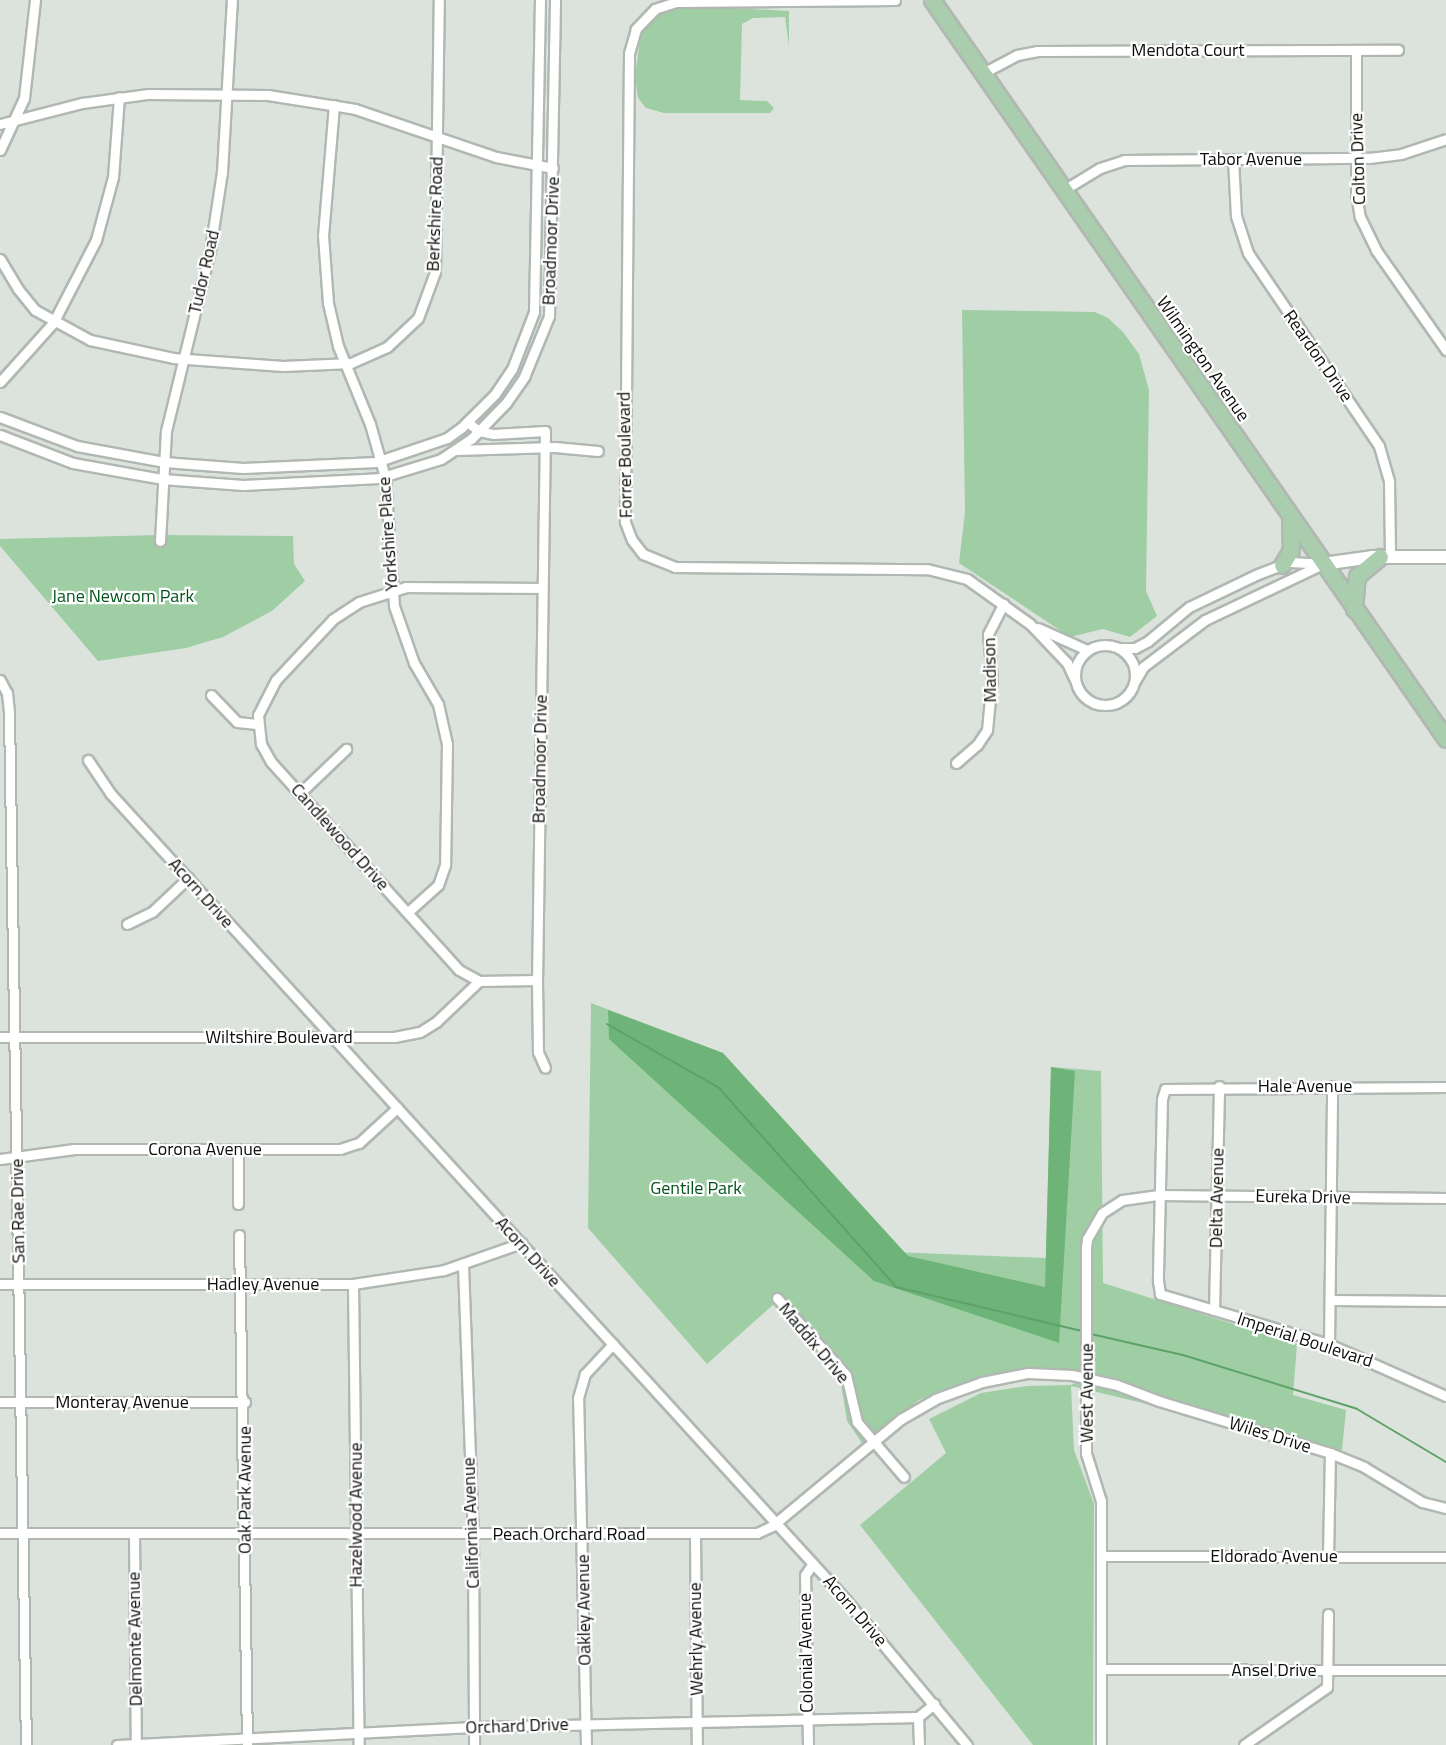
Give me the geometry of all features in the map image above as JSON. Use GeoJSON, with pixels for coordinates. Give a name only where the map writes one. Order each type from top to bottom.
{"type":"FeatureCollection","features":[{"type":"Feature","properties":{"kind":"main road","name":"Wilmington Avenue"},"geometry":{"type":"LineString","coordinates":[[932,0],[1062,191],[1446,739]]}},
{"type":"Feature","properties":{"kind":"main road"},"geometry":{"type":"LineString","coordinates":[[1282,565],[1291,550],[1290,518]]}},
{"type":"Feature","properties":{"kind":"main road"},"geometry":{"type":"LineString","coordinates":[[1354,609],[1357,576],[1385,557]]}},
{"type":"Feature","properties":{"kind":"street"},"geometry":{"type":"LineString","coordinates":[[0,150],[15,120],[28,80],[35,0]]}},
{"type":"Feature","properties":{"kind":"street","name":"Tudor Road"},"geometry":{"type":"LineString","coordinates":[[160,541],[166,431],[215,220],[230,92],[232,0]]}},
{"type":"Feature","properties":{"kind":"street","name":"Berkshire Road"},"geometry":{"type":"LineString","coordinates":[[0,259],[26,300],[53,323],[90,340],[182,359],[283,366],[344,364],[387,347],[409,328],[424,305],[435,272],[439,0]]}},
{"type":"Feature","properties":{"kind":"street","name":"Broadmoor Drive"},"geometry":{"type":"LineString","coordinates":[[0,417],[77,446],[164,462],[286,468],[381,461],[447,438],[467,422],[512,369],[534,312],[540,0]]}},
{"type":"Feature","properties":{"kind":"street","name":"Broadmoor Drive"},"geometry":{"type":"LineString","coordinates":[[456,450],[479,431],[524,377],[549,316],[555,0]]}},
{"type":"Feature","properties":{"kind":"street","name":"Forrer Boulevard"},"geometry":{"type":"LineString","coordinates":[[896,0],[676,2],[655,9],[643,19],[631,41],[628,64],[624,513],[632,540],[650,559],[675,567],[944,572],[980,585],[1030,624],[1067,663],[1083,696],[1106,705],[1125,698],[1143,667],[1205,620],[1323,564]]}},
{"type":"Feature","properties":{"kind":"street","name":"Colton Drive"},"geometry":{"type":"LineString","coordinates":[[1356,50],[1358,206],[1364,229],[1446,350]]}},
{"type":"Feature","properties":{"kind":"street","name":"Mendota Court"},"geometry":{"type":"LineString","coordinates":[[983,73],[1005,60],[1038,51],[1398,50]]}},
{"type":"Feature","properties":{"kind":"street"},"geometry":{"type":"LineString","coordinates":[[0,124],[119,97],[230,92],[334,105],[538,168],[553,168]]}},
{"type":"Feature","properties":{"kind":"street"},"geometry":{"type":"LineString","coordinates":[[0,382],[53,323],[76,284],[103,219],[117,147],[119,97]]}},
{"type":"Feature","properties":{"kind":"street","name":"Yorkshire Place"},"geometry":{"type":"LineString","coordinates":[[334,105],[323,259],[332,324],[385,477],[391,590],[405,643],[438,704],[447,744],[446,865],[438,885],[408,912]]}},
{"type":"Feature","properties":{"kind":"street","name":"Tabor Avenue"},"geometry":{"type":"LineString","coordinates":[[1062,191],[1100,168],[1124,160],[1393,156],[1446,139]]}},
{"type":"Feature","properties":{"kind":"street","name":"Reardon Drive"},"geometry":{"type":"LineString","coordinates":[[1233,159],[1236,216],[1248,253],[1379,446],[1389,482],[1385,557]]}},
{"type":"Feature","properties":{"kind":"street"},"geometry":{"type":"LineString","coordinates":[[467,422],[479,431],[545,431],[544,448]]}},
{"type":"Feature","properties":{"kind":"street"},"geometry":{"type":"LineString","coordinates":[[0,435],[73,463],[162,479],[286,485],[385,477],[456,450],[544,448],[598,451]]}},
{"type":"Feature","properties":{"kind":"street","name":"Broadmoor Drive"},"geometry":{"type":"LineString","coordinates":[[544,448],[537,980],[538,1052],[545,1068]]}},
{"type":"Feature","properties":{"kind":"street","name":"Forrer Boulevard"},"geometry":{"type":"LineString","coordinates":[[1030,624],[1087,650],[1107,645],[1119,648],[1142,644],[1189,607],[1282,565],[1323,564],[1385,557],[1446,557]]}},
{"type":"Feature","properties":{"kind":"street"},"geometry":{"type":"LineString","coordinates":[[211,695],[237,722],[257,724],[266,694],[321,630],[345,610],[391,590],[542,588]]}},
{"type":"Feature","properties":{"kind":"street","name":"Madison"},"geometry":{"type":"LineString","coordinates":[[956,763],[977,745],[987,730],[992,678],[988,634],[1003,604]]}},
{"type":"Feature","properties":{"kind":"street"},"geometry":{"type":"LineString","coordinates":[[1119,648],[1133,664],[1135,681]]}},
{"type":"Feature","properties":{"kind":"street"},"geometry":{"type":"LineString","coordinates":[[1075,680],[1078,660],[1087,650]]}},
{"type":"Feature","properties":{"kind":"street","name":"San Rae Drive"},"geometry":{"type":"LineString","coordinates":[[0,680],[7,693],[9,712],[5,789],[14,1037],[26,1745]]}},
{"type":"Feature","properties":{"kind":"street","name":"Candlewood Drive"},"geometry":{"type":"LineString","coordinates":[[257,724],[265,752],[300,793],[462,973],[479,981]]}},
{"type":"Feature","properties":{"kind":"street"},"geometry":{"type":"LineString","coordinates":[[300,793],[346,749]]}},
{"type":"Feature","properties":{"kind":"street","name":"Acorn Drive"},"geometry":{"type":"LineString","coordinates":[[88,760],[110,793],[813,1563],[967,1745]]}},
{"type":"Feature","properties":{"kind":"street"},"geometry":{"type":"LineString","coordinates":[[127,924],[152,912],[188,878]]}},
{"type":"Feature","properties":{"kind":"street"},"geometry":{"type":"LineString","coordinates":[[0,914],[11,914]]}},
{"type":"Feature","properties":{"kind":"street"},"geometry":{"type":"LineString","coordinates":[[479,981],[537,980]]}},
{"type":"Feature","properties":{"kind":"street","name":"Wiltshire Boulevard"},"geometry":{"type":"LineString","coordinates":[[0,1037],[394,1037],[420,1032],[479,981]]}},
{"type":"Feature","properties":{"kind":"street","name":"Hale Avenue"},"geometry":{"type":"LineString","coordinates":[[1159,1195],[1162,1099],[1166,1089],[1219,1086],[1446,1087]]}},
{"type":"Feature","properties":{"kind":"street","name":"Delta Avenue"},"geometry":{"type":"LineString","coordinates":[[1214,1310],[1219,1086]]}},
{"type":"Feature","properties":{"kind":"street"},"geometry":{"type":"LineString","coordinates":[[1329,1344],[1332,1086]]}},
{"type":"Feature","properties":{"kind":"street","name":"Corona Avenue"},"geometry":{"type":"LineString","coordinates":[[0,1159],[16,1159],[74,1149],[350,1147],[365,1138],[397,1108]]}},
{"type":"Feature","properties":{"kind":"street"},"geometry":{"type":"LineString","coordinates":[[238,1149],[238,1204]]}},
{"type":"Feature","properties":{"kind":"street","name":"Eureka Drive"},"geometry":{"type":"LineString","coordinates":[[1159,1195],[1446,1198]]}},
{"type":"Feature","properties":{"kind":"street","name":"Imperial Boulevard"},"geometry":{"type":"LineString","coordinates":[[1159,1195],[1160,1294],[1329,1344],[1446,1396]]}},
{"type":"Feature","properties":{"kind":"street","name":"West Avenue"},"geometry":{"type":"LineString","coordinates":[[1101,1745],[1101,1501],[1086,1453],[1087,1239],[1102,1213],[1122,1200],[1159,1195]]}},
{"type":"Feature","properties":{"kind":"street","name":"Oak Park Avenue"},"geometry":{"type":"LineString","coordinates":[[239,1235],[247,1533],[247,1742]]}},
{"type":"Feature","properties":{"kind":"street","name":"Hadley Avenue"},"geometry":{"type":"LineString","coordinates":[[0,1284],[353,1284],[463,1264],[521,1243]]}},
{"type":"Feature","properties":{"kind":"street","name":"California Avenue"},"geometry":{"type":"LineString","coordinates":[[463,1264],[473,1534],[474,1745]]}},
{"type":"Feature","properties":{"kind":"street","name":"Hazelwood Avenue"},"geometry":{"type":"LineString","coordinates":[[353,1284],[359,1745]]}},
{"type":"Feature","properties":{"kind":"street","name":"Maddix Drive"},"geometry":{"type":"LineString","coordinates":[[777,1298],[846,1375],[851,1387],[851,1409],[856,1422],[904,1477]]}},
{"type":"Feature","properties":{"kind":"street"},"geometry":{"type":"LineString","coordinates":[[1331,1300],[1446,1301]]}},
{"type":"Feature","properties":{"kind":"street","name":"Oakley Avenue"},"geometry":{"type":"LineString","coordinates":[[586,1745],[584,1534],[578,1398],[585,1374],[613,1344]]}},
{"type":"Feature","properties":{"kind":"street","name":"Peach Orchard Road"},"geometry":{"type":"LineString","coordinates":[[0,1533],[757,1533],[776,1523],[874,1441],[935,1399],[982,1382],[1028,1373],[1087,1377]]}},
{"type":"Feature","properties":{"kind":"street","name":"Wiles Drive"},"geometry":{"type":"LineString","coordinates":[[1087,1377],[1330,1453],[1364,1467],[1422,1502],[1446,1508]]}},
{"type":"Feature","properties":{"kind":"street","name":"Monteray Avenue"},"geometry":{"type":"LineString","coordinates":[[0,1402],[244,1402]]}},
{"type":"Feature","properties":{"kind":"street"},"geometry":{"type":"LineString","coordinates":[[1328,1556],[1330,1453]]}},
{"type":"Feature","properties":{"kind":"street","name":"Delmonte Avenue"},"geometry":{"type":"LineString","coordinates":[[134,1533],[136,1744]]}},
{"type":"Feature","properties":{"kind":"street","name":"Wehrly Avenue"},"geometry":{"type":"LineString","coordinates":[[695,1533],[697,1745]]}},
{"type":"Feature","properties":{"kind":"street","name":"Eldorado Avenue"},"geometry":{"type":"LineString","coordinates":[[1102,1556],[1446,1557]]}},
{"type":"Feature","properties":{"kind":"street","name":"Colonial Avenue"},"geometry":{"type":"LineString","coordinates":[[808,1745],[805,1575],[813,1563]]}},
{"type":"Feature","properties":{"kind":"street"},"geometry":{"type":"LineString","coordinates":[[1244,1745],[1324,1691],[1328,1670],[1328,1614]]}},
{"type":"Feature","properties":{"kind":"street","name":"Ansel Drive"},"geometry":{"type":"LineString","coordinates":[[1101,1669],[1446,1670]]}},
{"type":"Feature","properties":{"kind":"street"},"geometry":{"type":"LineString","coordinates":[[919,1745],[918,1717],[934,1704]]}},
{"type":"Feature","properties":{"kind":"street","name":"Orchard Drive"},"geometry":{"type":"LineString","coordinates":[[117,1745],[247,1742],[359,1732],[474,1727],[918,1717]]}},
{"type":"Feature","properties":{"kind":"green space"},"geometry":{"type":"Polygon","coordinates":[[[711,7],[789,11],[789,46],[785,17],[753,18],[742,24],[740,100],[767,101],[774,108],[770,113],[664,113],[646,108],[638,98],[635,76],[641,33],[656,17],[675,8],[711,7]]]}},
{"type":"Feature","properties":{"kind":"green space"},"geometry":{"type":"Polygon","coordinates":[[[962,310],[1095,312],[1108,318],[1123,332],[1139,354],[1149,390],[1146,591],[1157,616],[1130,637],[1103,629],[1070,637],[959,563],[965,512],[962,310]]]}},
{"type":"Feature","properties":{"kind":"green space","name":"Jane Newcom Park"},"geometry":{"type":"Polygon","coordinates":[[[160,535],[293,536],[294,564],[305,581],[272,611],[223,637],[186,648],[98,661],[0,546],[0,539],[160,535]]]}},
{"type":"Feature","properties":{"kind":"green space","name":"Gentile Park"},"geometry":{"type":"Polygon","coordinates":[[[591,1003],[723,1053],[894,1252],[1046,1258],[1051,1067],[1101,1071],[1103,1283],[1297,1344],[1293,1395],[1346,1410],[1342,1450],[1071,1386],[1074,1450],[1094,1504],[1093,1745],[1033,1745],[860,1525],[946,1453],[929,1419],[981,1393],[1027,1386],[1071,1385],[1086,1377],[1083,1372],[1066,1369],[984,1375],[919,1400],[862,1443],[847,1421],[840,1378],[775,1303],[707,1364],[588,1228],[591,1003]]]}},
{"type":"Feature","properties":{"kind":"green space"},"geometry":{"type":"Polygon","coordinates":[[[608,1010],[723,1053],[908,1256],[1045,1287],[1051,1067],[1075,1071],[1059,1343],[874,1281],[609,1039],[608,1010]]]}},
{"type":"Feature","properties":{"kind":"waterway"},"geometry":{"type":"LineString","coordinates":[[607,1024],[719,1088],[896,1287],[1082,1331]]}},
{"type":"Feature","properties":{"kind":"waterway"},"geometry":{"type":"LineString","coordinates":[[1091,1334],[1183,1355],[1357,1409],[1446,1462]]}}]}
